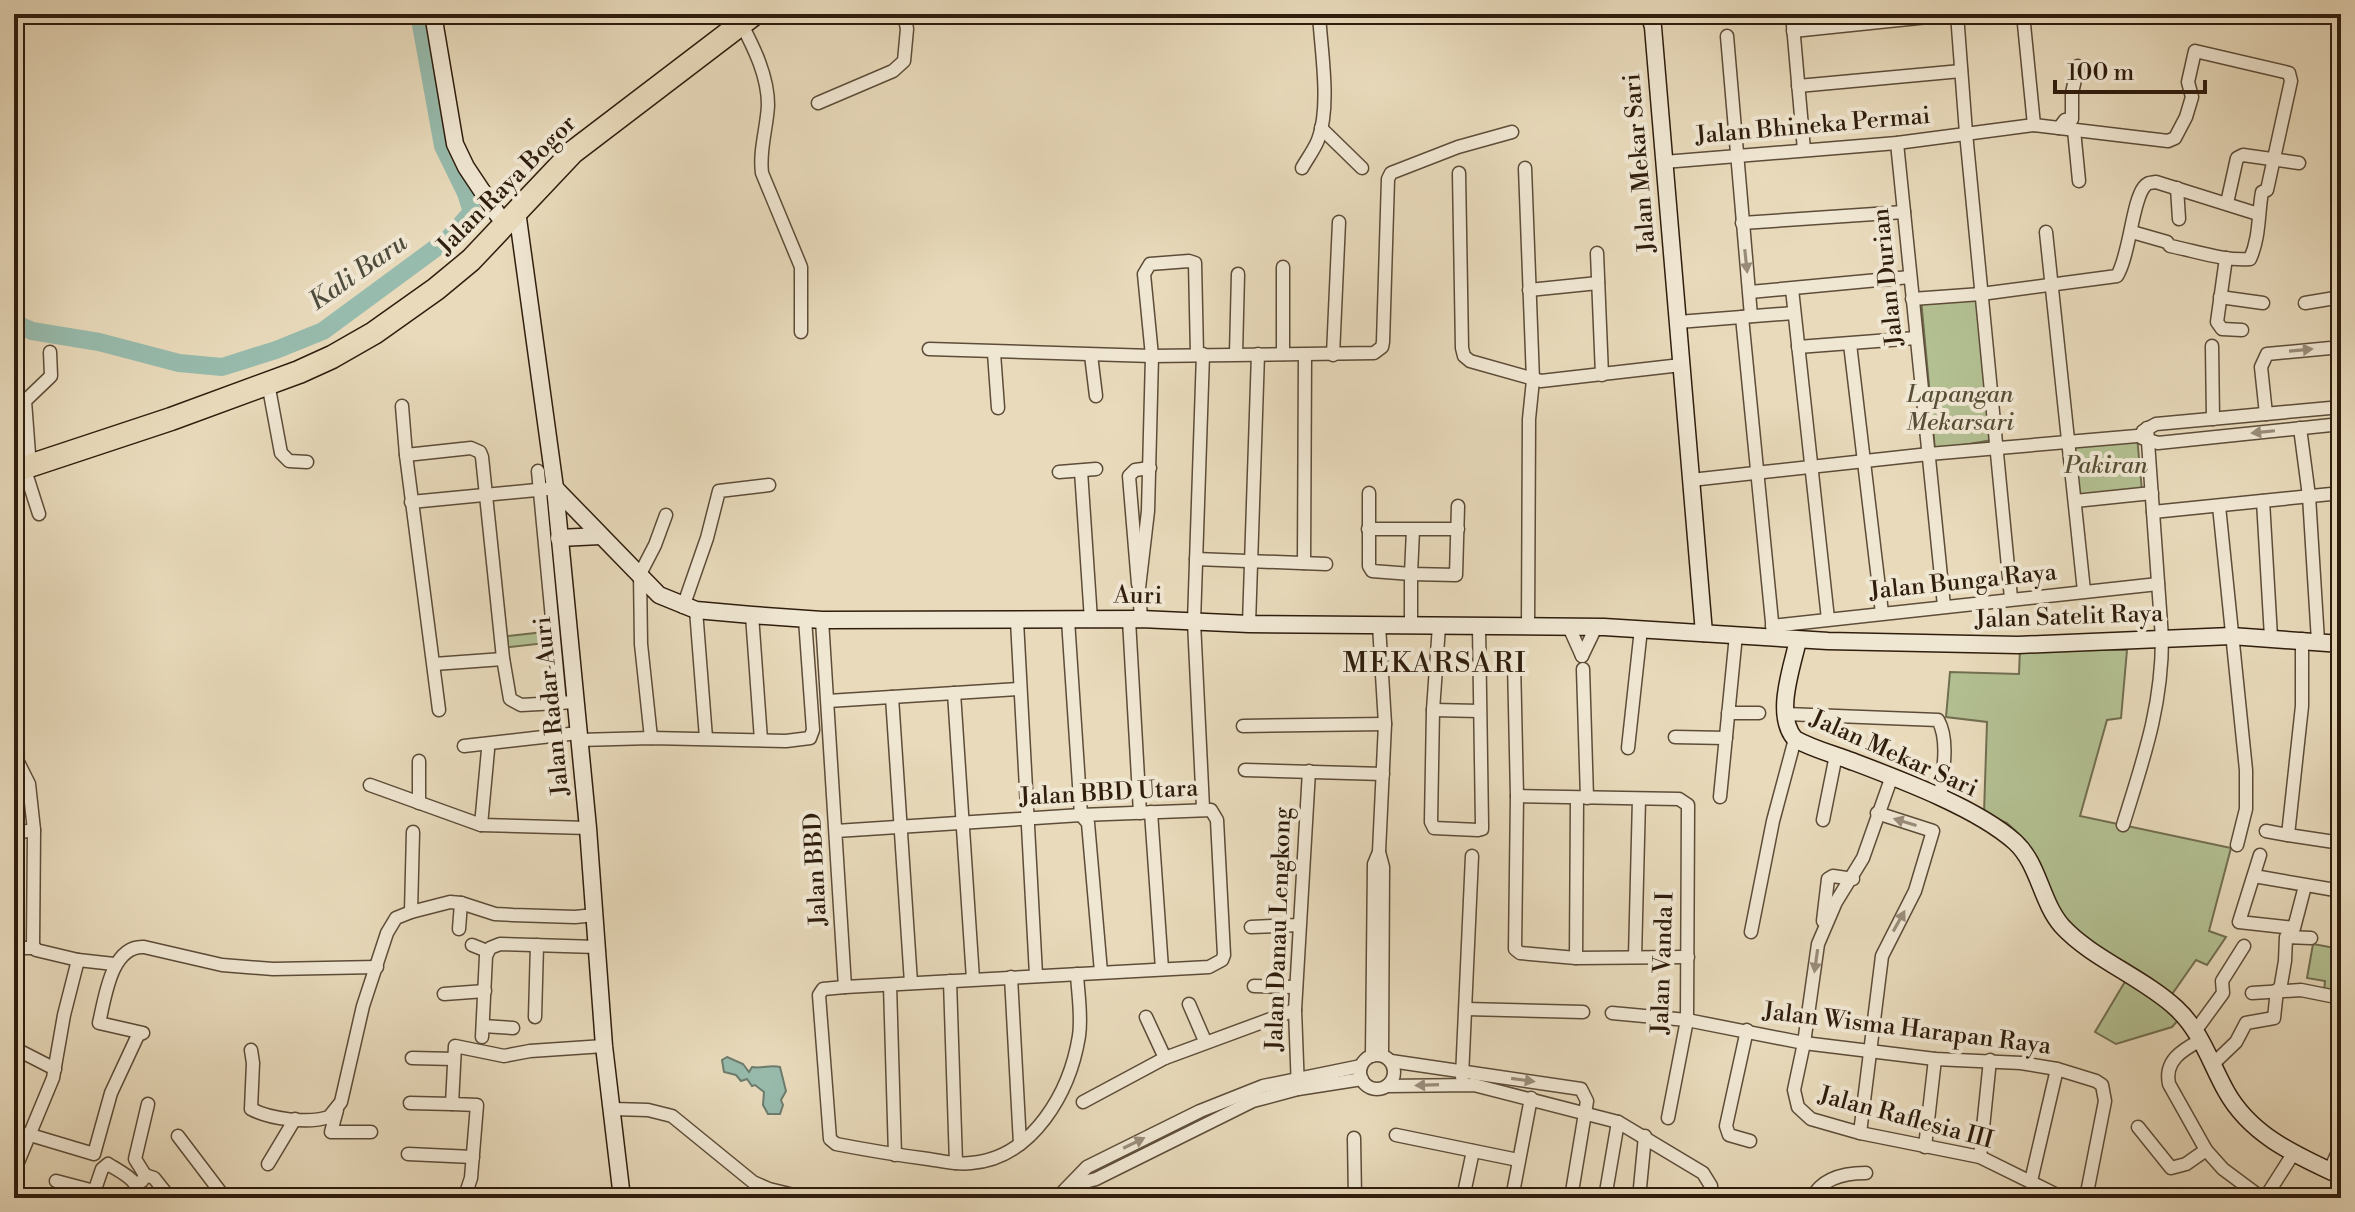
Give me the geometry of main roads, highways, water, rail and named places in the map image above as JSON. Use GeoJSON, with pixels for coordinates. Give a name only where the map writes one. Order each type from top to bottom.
{"type":"FeatureCollection","features":[{"type":"Feature","properties":{"kind":"highway","name":"Jalan Raya Bogor"},"geometry":{"type":"LineString","coordinates":[[20,463],[268,383],[332,357],[400,316],[471,260],[557,149],[742,17]]}},
{"type":"Feature","properties":{"kind":"highway","name":"Jalan Raya Bogor"},"geometry":{"type":"LineString","coordinates":[[169,413],[313,353],[362,328],[447,265],[508,213]]}},
{"type":"Feature","properties":{"kind":"waterway","name":"Kali Baru"},"geometry":{"type":"LineString","coordinates":[[14,323],[32,331],[99,342],[179,363],[222,367],[323,331],[448,239],[472,212],[443,146],[419,14]]}},
{"type":"Feature","properties":{"kind":"district","name":"MEKARSARI"},"geometry":{"type":"Point","coordinates":[1435,663]}},
{"type":"Feature","properties":{"kind":"park label","name":"Lapangan Mekarsari"},"geometry":{"type":"Point","coordinates":[1960,409]}},
{"type":"Feature","properties":{"kind":"park label","name":"Pakiran"},"geometry":{"type":"Point","coordinates":[2106,466]}}]}
